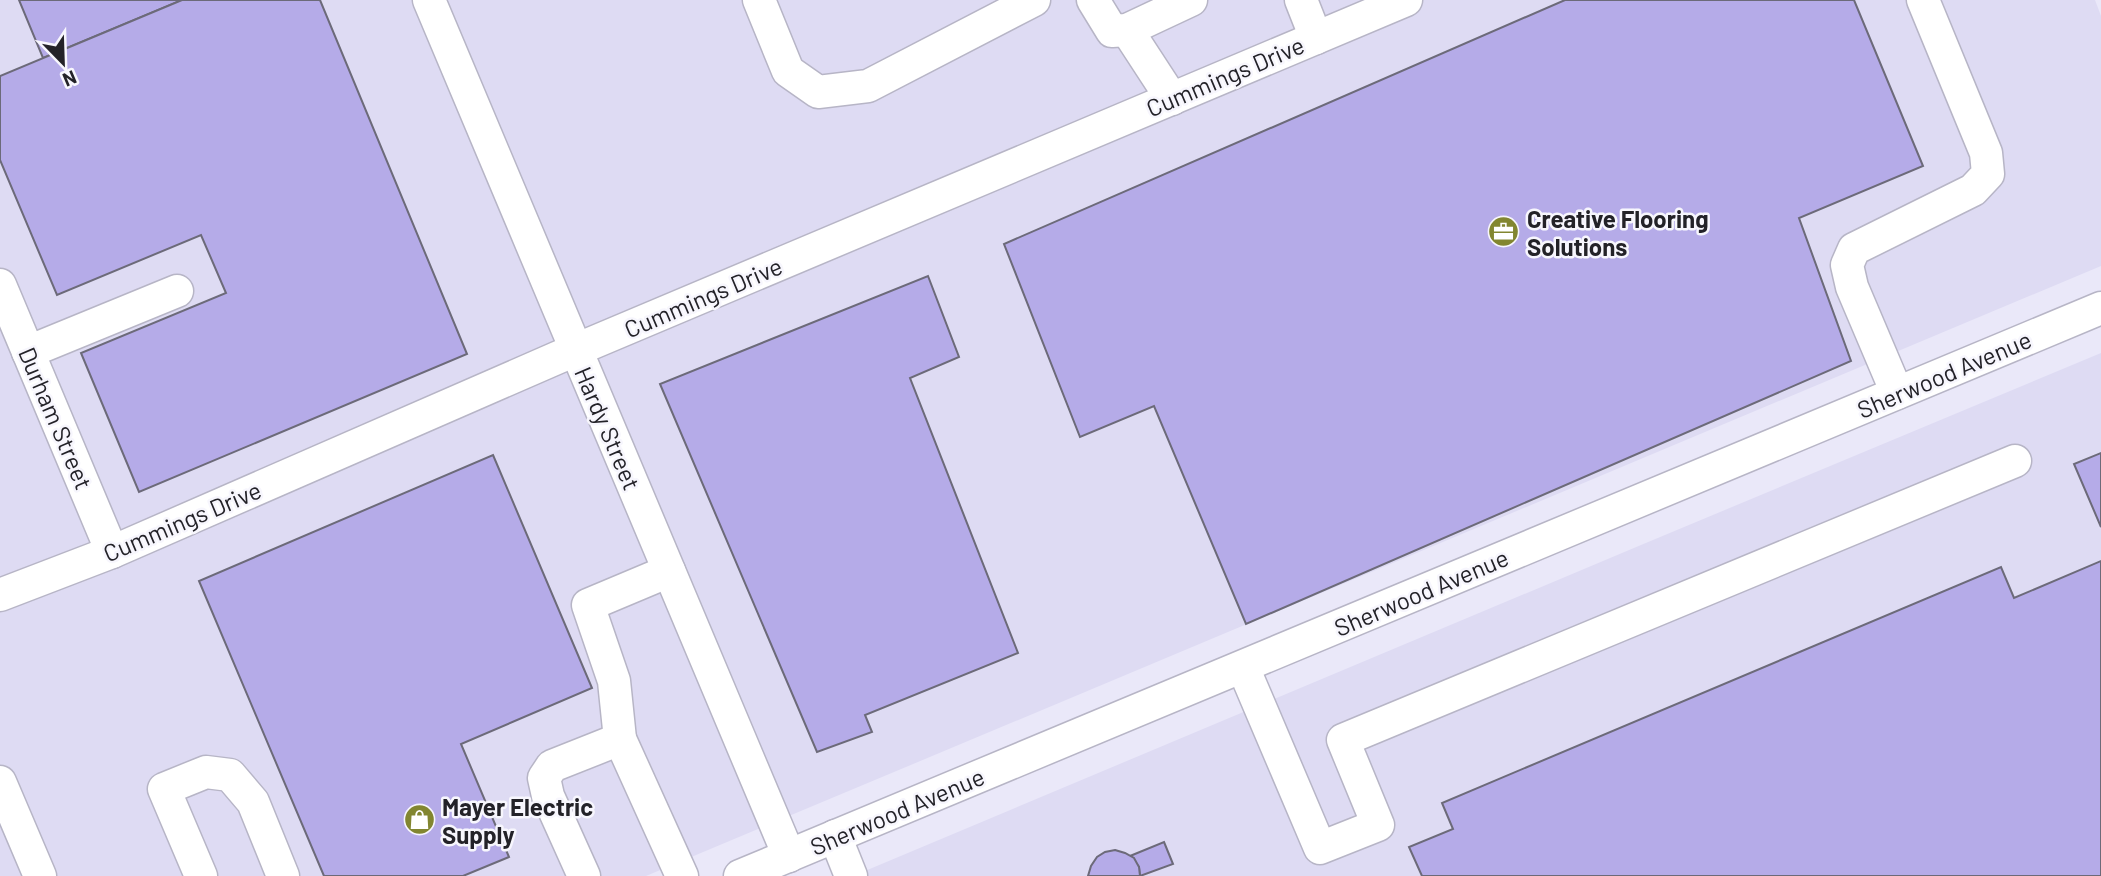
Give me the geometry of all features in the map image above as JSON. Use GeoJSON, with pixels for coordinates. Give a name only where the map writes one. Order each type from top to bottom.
{"type":"FeatureCollection","features":[{"type":"Feature","properties":{"kind":"street","name":"Hardy Street"},"geometry":{"type":"LineString","coordinates":[[429,0],[789,856]]}},
{"type":"Feature","properties":{"kind":"street"},"geometry":{"type":"LineString","coordinates":[[759,0],[788,71],[818,92],[868,86],[1034,0]]}},
{"type":"Feature","properties":{"kind":"street"},"geometry":{"type":"LineString","coordinates":[[1093,0],[1112,31],[1127,30],[1191,0]]}},
{"type":"Feature","properties":{"kind":"street"},"geometry":{"type":"LineString","coordinates":[[1301,0],[1316,38]]}},
{"type":"Feature","properties":{"kind":"street","name":"Cummings Drive"},"geometry":{"type":"LineString","coordinates":[[0,595],[112,552],[575,351],[1406,0]]}},
{"type":"Feature","properties":{"kind":"street"},"geometry":{"type":"LineString","coordinates":[[1897,393],[1852,287],[1847,265],[1854,249],[1973,190],[1987,174],[1986,153],[1923,0]]}},
{"type":"Feature","properties":{"kind":"street"},"geometry":{"type":"LineString","coordinates":[[1127,30],[1172,99]]}},
{"type":"Feature","properties":{"kind":"street","name":"Durham Street"},"geometry":{"type":"LineString","coordinates":[[0,285],[112,552]]}},
{"type":"Feature","properties":{"kind":"street"},"geometry":{"type":"LineString","coordinates":[[28,352],[177,291]]}},
{"type":"Feature","properties":{"kind":"street","name":"Sherwood Avenue"},"geometry":{"type":"LineString","coordinates":[[740,876],[2101,308]]}},
{"type":"Feature","properties":{"kind":"street"},"geometry":{"type":"LineString","coordinates":[[1243,667],[1320,848],[1378,825],[1343,740],[2015,461]]}},
{"type":"Feature","properties":{"kind":"street"},"geometry":{"type":"LineString","coordinates":[[669,571],[588,605],[614,681],[620,739],[682,876]]}},
{"type":"Feature","properties":{"kind":"street"},"geometry":{"type":"LineString","coordinates":[[584,876],[548,796],[544,778],[552,766],[620,739]]}},
{"type":"Feature","properties":{"kind":"street"},"geometry":{"type":"LineString","coordinates":[[201,876],[164,789],[206,772],[230,775],[253,802],[284,876]]}},
{"type":"Feature","properties":{"kind":"street"},"geometry":{"type":"LineString","coordinates":[[4,802],[40,876]]}},
{"type":"Feature","properties":{"kind":"street"},"geometry":{"type":"LineString","coordinates":[[835,836],[851,876]]}},
{"type":"Feature","properties":{"kind":"shaded area"},"geometry":{"type":"Polygon","coordinates":[[[0,0],[2095,0],[2101,16],[2101,266],[646,876],[0,876],[0,0]]]}},
{"type":"Feature","properties":{"kind":"shaded area"},"geometry":{"type":"Polygon","coordinates":[[[2101,353],[2101,876],[853,876],[1641,545],[2101,353]]]}},
{"type":"Feature","properties":{"kind":"building"},"geometry":{"type":"Polygon","coordinates":[[[19,0],[182,0],[43,58],[19,0]]]}},
{"type":"Feature","properties":{"kind":"building"},"geometry":{"type":"Polygon","coordinates":[[[182,0],[320,0],[467,354],[139,492],[81,353],[226,293],[201,235],[57,295],[0,160],[0,76],[182,0]]]}},
{"type":"Feature","properties":{"kind":"building"},"geometry":{"type":"Polygon","coordinates":[[[1565,0],[1854,0],[1923,166],[1799,218],[1851,361],[1246,624],[1154,406],[1080,437],[1004,244],[1565,0]]]}},
{"type":"Feature","properties":{"kind":"building"},"geometry":{"type":"Polygon","coordinates":[[[928,276],[959,357],[910,378],[1018,653],[865,715],[872,732],[817,752],[660,384],[928,276]]]}},
{"type":"Feature","properties":{"kind":"building"},"geometry":{"type":"Polygon","coordinates":[[[2101,453],[2101,527],[2074,464],[2101,453]]]}},
{"type":"Feature","properties":{"kind":"building"},"geometry":{"type":"Polygon","coordinates":[[[493,455],[592,688],[461,744],[509,857],[463,876],[324,876],[199,581],[493,455]]]}},
{"type":"Feature","properties":{"kind":"building"},"geometry":{"type":"Polygon","coordinates":[[[2101,561],[2101,876],[1422,876],[1409,847],[1453,829],[1442,803],[2001,567],[2014,598],[2101,561]]]}},
{"type":"Feature","properties":{"kind":"building"},"geometry":{"type":"Polygon","coordinates":[[[1164,842],[1173,864],[1140,876],[1139,867],[1130,856],[1164,842]]]}},
{"type":"Feature","properties":{"kind":"building"},"geometry":{"type":"Polygon","coordinates":[[[1115,850],[1134,858],[1140,876],[1088,876],[1097,857],[1115,850]]]}},
{"type":"Feature","properties":{"kind":"place","name":"Creative Flooring Solutions"},"geometry":{"type":"Point","coordinates":[1504,232]}},
{"type":"Feature","properties":{"kind":"place","name":"Mayer Electric Supply"},"geometry":{"type":"Point","coordinates":[419,820]}}]}
